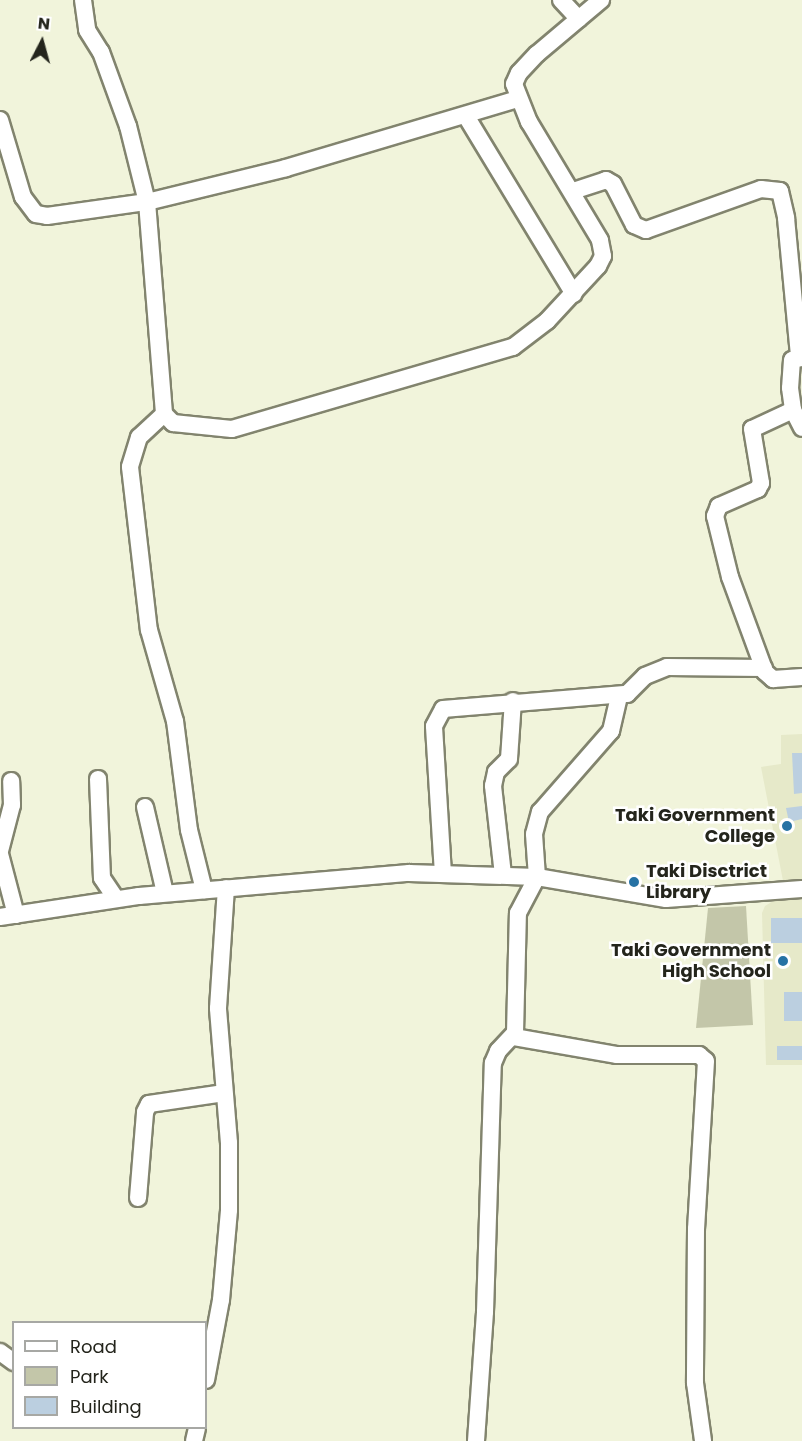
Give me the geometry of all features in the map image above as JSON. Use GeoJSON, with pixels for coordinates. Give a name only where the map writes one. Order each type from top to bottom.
{"type":"FeatureCollection","features":[{"type":"Feature","properties":{"kind":"street"},"geometry":{"type":"LineString","coordinates":[[83,0],[87,30],[101,52],[128,126],[147,202],[164,414],[173,423],[232,429],[266,422],[513,346],[547,321],[574,294],[603,256],[600,240],[518,99],[514,84],[519,73],[601,0]]}},
{"type":"Feature","properties":{"kind":"street"},"geometry":{"type":"LineString","coordinates":[[561,0],[579,19]]}},
{"type":"Feature","properties":{"kind":"street"},"geometry":{"type":"LineString","coordinates":[[0,120],[23,197],[36,214],[47,216],[147,202],[308,162],[466,117],[518,99]]}},
{"type":"Feature","properties":{"kind":"street"},"geometry":{"type":"LineString","coordinates":[[466,117],[574,294]]}},
{"type":"Feature","properties":{"kind":"street"},"geometry":{"type":"LineString","coordinates":[[573,191],[606,180],[613,184],[634,225],[646,230],[761,189],[780,191],[786,218],[801,357],[790,366],[793,410],[802,428]]}},
{"type":"Feature","properties":{"kind":"street"},"geometry":{"type":"LineString","coordinates":[[793,410],[752,429],[761,483],[758,489],[719,506],[715,516],[730,577],[769,678],[802,677]]}},
{"type":"Feature","properties":{"kind":"street"},"geometry":{"type":"LineString","coordinates":[[164,414],[139,438],[130,467],[149,630],[175,721],[189,830],[204,890]]}},
{"type":"Feature","properties":{"kind":"street"},"geometry":{"type":"LineString","coordinates":[[442,874],[436,716],[443,710],[456,706],[513,701],[627,694],[654,670],[667,667],[764,668]]}},
{"type":"Feature","properties":{"kind":"street"},"geometry":{"type":"LineString","coordinates":[[476,1441],[486,1312],[493,1063],[498,1051],[514,1037],[518,913],[537,877],[534,834],[540,812],[611,731],[619,695]]}},
{"type":"Feature","properties":{"kind":"street"},"geometry":{"type":"LineString","coordinates":[[503,875],[492,786],[496,772],[509,759],[513,701]]}},
{"type":"Feature","properties":{"kind":"street"},"geometry":{"type":"LineString","coordinates":[[98,780],[102,878],[116,899]]}},
{"type":"Feature","properties":{"kind":"street"},"geometry":{"type":"LineString","coordinates":[[11,781],[12,805],[0,852],[8,916],[165,893],[442,874],[537,877],[666,899],[802,889]]}},
{"type":"Feature","properties":{"kind":"street"},"geometry":{"type":"LineString","coordinates":[[145,807],[165,893]]}},
{"type":"Feature","properties":{"kind":"street"},"geometry":{"type":"LineString","coordinates":[[207,1375],[221,1300],[229,1210],[229,1143],[218,1008],[226,888]]}},
{"type":"Feature","properties":{"kind":"street"},"geometry":{"type":"LineString","coordinates":[[514,1037],[617,1055],[699,1055],[706,1061],[696,1219],[695,1383],[703,1441]]}},
{"type":"Feature","properties":{"kind":"street"},"geometry":{"type":"LineString","coordinates":[[138,1198],[147,1107],[156,1101],[224,1093]]}},
{"type":"Feature","properties":{"kind":"shaded area","name":"Taki Government College"},"geometry":{"type":"Polygon","coordinates":[[[802,734],[802,886],[784,886],[761,767],[781,764],[781,735],[802,734]]]}},
{"type":"Feature","properties":{"kind":"shaded area","name":"Taki Government High School"},"geometry":{"type":"Polygon","coordinates":[[[802,893],[802,1065],[766,1065],[762,913],[765,906],[785,894],[802,893]]]}},
{"type":"Feature","properties":{"kind":"green space"},"geometry":{"type":"Polygon","coordinates":[[[746,906],[753,1025],[696,1028],[708,908],[746,906]]]}},
{"type":"Feature","properties":{"kind":"building"},"geometry":{"type":"Polygon","coordinates":[[[792,753],[802,753],[802,793],[794,794],[792,753]]]}},
{"type":"Feature","properties":{"kind":"building"},"geometry":{"type":"Polygon","coordinates":[[[802,806],[802,819],[789,822],[786,808],[802,806]]]}},
{"type":"Feature","properties":{"kind":"building"},"geometry":{"type":"Polygon","coordinates":[[[771,918],[802,918],[802,943],[771,943],[771,918]]]}},
{"type":"Feature","properties":{"kind":"building"},"geometry":{"type":"Polygon","coordinates":[[[784,992],[802,992],[802,1021],[784,1021],[784,992]]]}},
{"type":"Feature","properties":{"kind":"building"},"geometry":{"type":"Polygon","coordinates":[[[777,1046],[802,1046],[802,1060],[777,1060],[777,1046]]]}},
{"type":"Feature","properties":{"kind":"place","name":"Taki Government College"},"geometry":{"type":"Point","coordinates":[787,826]}},
{"type":"Feature","properties":{"kind":"place","name":"Taki Disctrict Library"},"geometry":{"type":"Point","coordinates":[634,882]}},
{"type":"Feature","properties":{"kind":"place","name":"Taki Government High School"},"geometry":{"type":"Point","coordinates":[783,961]}}]}
